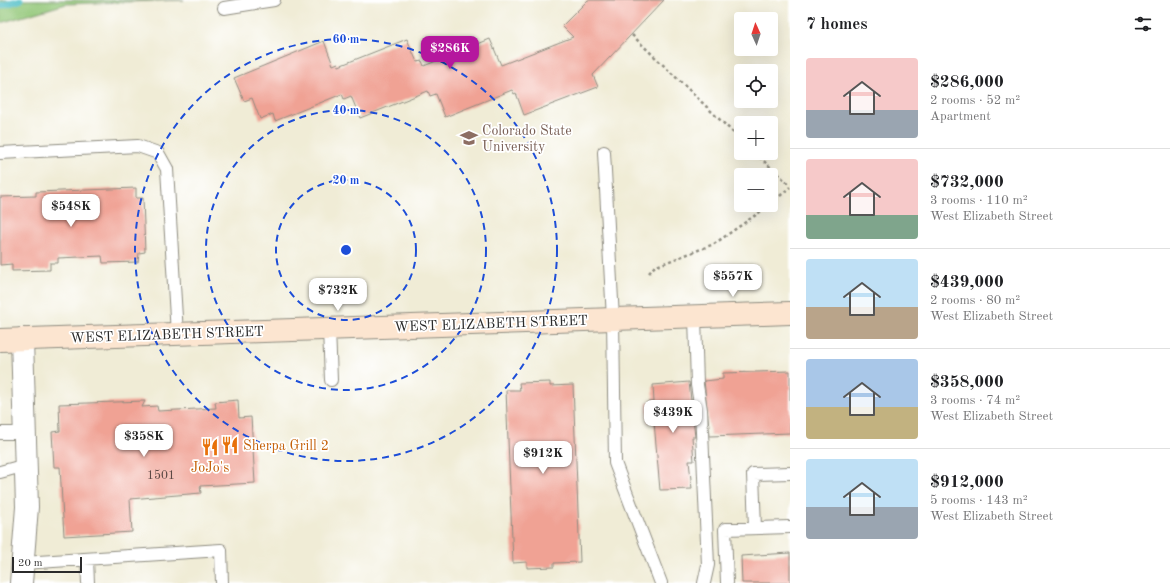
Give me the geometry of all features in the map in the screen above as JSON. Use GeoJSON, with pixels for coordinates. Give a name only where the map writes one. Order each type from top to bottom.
{"type":"FeatureCollection","features":[{"type":"Feature","properties":{"kind":"main road","name":"WEST ELIZABETH STREET"},"geometry":{"type":"LineString","coordinates":[[0,340],[790,313]]}},
{"type":"Feature","properties":{"kind":"street"},"geometry":{"type":"LineString","coordinates":[[22,340],[27,508],[22,573]]}},
{"type":"Feature","properties":{"kind":"lane"},"geometry":{"type":"LineString","coordinates":[[224,8],[274,0]]}},
{"type":"Feature","properties":{"kind":"lane"},"geometry":{"type":"LineString","coordinates":[[0,153],[138,146],[158,153],[168,169],[177,334]]}},
{"type":"Feature","properties":{"kind":"lane"},"geometry":{"type":"LineString","coordinates":[[604,152],[613,319],[615,463],[661,583]]}},
{"type":"Feature","properties":{"kind":"lane"},"geometry":{"type":"LineString","coordinates":[[695,316],[697,385],[701,410],[708,565],[704,583]]}},
{"type":"Feature","properties":{"kind":"lane"},"geometry":{"type":"LineString","coordinates":[[329,329],[331,380]]}},
{"type":"Feature","properties":{"kind":"lane"},"geometry":{"type":"LineString","coordinates":[[0,433],[25,433]]}},
{"type":"Feature","properties":{"kind":"lane"},"geometry":{"type":"LineString","coordinates":[[0,472],[26,465]]}},
{"type":"Feature","properties":{"kind":"lane"},"geometry":{"type":"LineString","coordinates":[[755,528],[753,474],[790,473]]}},
{"type":"Feature","properties":{"kind":"lane"},"geometry":{"type":"LineString","coordinates":[[727,583],[725,529],[790,527]]}},
{"type":"Feature","properties":{"kind":"lane"},"geometry":{"type":"LineString","coordinates":[[22,573],[87,559],[220,550],[222,583]]}},
{"type":"Feature","properties":{"kind":"lane"},"geometry":{"type":"LineString","coordinates":[[87,559],[88,583]]}},
{"type":"Feature","properties":{"kind":"path"},"geometry":{"type":"LineString","coordinates":[[632,35],[734,133]]}},
{"type":"Feature","properties":{"kind":"path"},"geometry":{"type":"LineString","coordinates":[[762,160],[790,186],[778,197]]}},
{"type":"Feature","properties":{"kind":"path"},"geometry":{"type":"LineString","coordinates":[[649,273],[654,266],[714,244],[759,212]]}},
{"type":"Feature","properties":{"kind":"green space"},"geometry":{"type":"Polygon","coordinates":[[[0,0],[184,0],[66,4],[0,23],[0,0]]]}},
{"type":"Feature","properties":{"kind":"building"},"geometry":{"type":"Polygon","coordinates":[[[588,0],[664,0],[593,75],[598,87],[524,115],[516,93],[514,94],[512,90],[445,117],[436,94],[430,96],[428,91],[360,118],[351,96],[344,99],[342,94],[275,121],[273,114],[260,119],[252,98],[244,101],[234,78],[324,41],[333,65],[338,63],[339,66],[407,39],[417,62],[422,61],[424,66],[490,39],[501,65],[573,37],[562,26],[588,0]]]}},
{"type":"Feature","properties":{"kind":"building"},"geometry":{"type":"Polygon","coordinates":[[[136,188],[136,198],[143,198],[145,252],[139,253],[138,262],[103,263],[102,256],[58,258],[58,263],[50,263],[50,270],[12,271],[12,264],[0,265],[0,197],[36,196],[36,192],[136,188]]]}},
{"type":"Feature","properties":{"kind":"building"},"geometry":{"type":"Polygon","coordinates":[[[790,371],[790,433],[710,436],[704,381],[723,379],[723,373],[790,371]]]}},
{"type":"Feature","properties":{"kind":"building"},"geometry":{"type":"Polygon","coordinates":[[[550,382],[550,386],[573,385],[580,562],[554,563],[554,567],[527,568],[527,562],[513,563],[506,390],[520,390],[519,383],[550,382]]]}},
{"type":"Feature","properties":{"kind":"building"},"geometry":{"type":"Polygon","coordinates":[[[689,382],[695,437],[692,437],[694,461],[689,461],[692,489],[660,490],[654,422],[648,422],[647,402],[654,402],[653,385],[689,382]]]}},
{"type":"Feature","properties":{"kind":"building"},"geometry":{"type":"Polygon","coordinates":[[[238,400],[239,418],[251,417],[255,483],[200,486],[201,493],[130,499],[132,532],[64,536],[60,467],[54,467],[52,432],[60,431],[59,404],[145,401],[142,407],[157,406],[158,411],[216,408],[215,402],[238,400]]]}},
{"type":"Feature","properties":{"kind":"building"},"geometry":{"type":"Polygon","coordinates":[[[790,553],[790,583],[742,583],[741,556],[790,553]]]}},
{"type":"Feature","properties":{"kind":"waterway"},"geometry":{"type":"LineString","coordinates":[[0,6],[20,0]]}},
{"type":"Feature","properties":{"kind":"place","name":"Colorado State University"},"geometry":{"type":"Point","coordinates":[469,138]}},
{"type":"Feature","properties":{"kind":"place","name":"Sherpa Grill 2"},"geometry":{"type":"Point","coordinates":[230,445]}},
{"type":"Feature","properties":{"kind":"place","name":"JoJo's"},"geometry":{"type":"Point","coordinates":[210,447]}}]}
